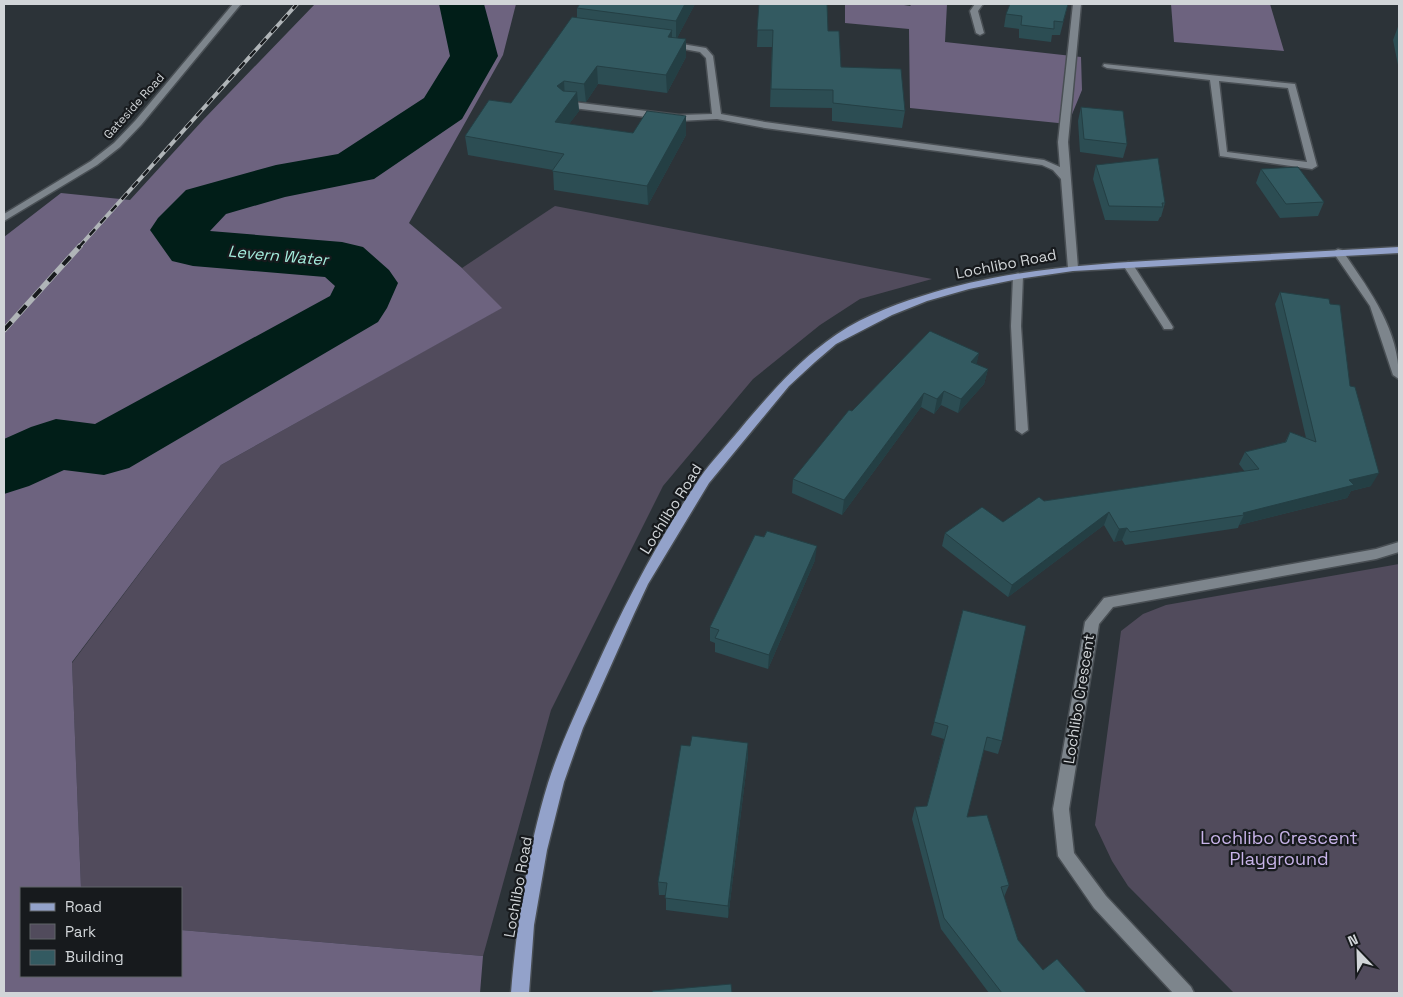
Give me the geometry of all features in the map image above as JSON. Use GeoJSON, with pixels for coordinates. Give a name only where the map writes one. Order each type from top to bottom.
{"type":"FeatureCollection","features":[{"type":"Feature","properties":{"kind":"main road","name":"Lochlibo Road"},"geometry":{"type":"LineString","coordinates":[[520,993],[526,925],[539,850],[556,782],[576,728],[627,614],[643,582],[705,480],[785,383],[832,342],[856,328],[923,299],[967,286],[1018,276],[1073,268],[1399,250]]}},
{"type":"Feature","properties":{"kind":"street","name":"Gateside Road"},"geometry":{"type":"LineString","coordinates":[[4,218],[94,163],[116,145],[138,123],[237,4]]}},
{"type":"Feature","properties":{"kind":"street"},"geometry":{"type":"LineString","coordinates":[[979,4],[974,11],[980,33]]}},
{"type":"Feature","properties":{"kind":"street"},"geometry":{"type":"LineString","coordinates":[[1073,268],[1063,142],[1077,4]]}},
{"type":"Feature","properties":{"kind":"street"},"geometry":{"type":"LineString","coordinates":[[663,43],[703,50],[710,58],[717,116]]}},
{"type":"Feature","properties":{"kind":"street"},"geometry":{"type":"LineString","coordinates":[[1107,66],[1292,86],[1300,79]]}},
{"type":"Feature","properties":{"kind":"street"},"geometry":{"type":"LineString","coordinates":[[1214,78],[1223,154],[1312,166],[1292,86]]}},
{"type":"Feature","properties":{"kind":"street"},"geometry":{"type":"LineString","coordinates":[[565,104],[679,118],[717,116],[775,127],[1044,162],[1056,168],[1066,178]]}},
{"type":"Feature","properties":{"kind":"street"},"geometry":{"type":"LineString","coordinates":[[1338,252],[1375,306],[1399,375]]}},
{"type":"Feature","properties":{"kind":"street"},"geometry":{"type":"LineString","coordinates":[[1128,265],[1168,327]]}},
{"type":"Feature","properties":{"kind":"street"},"geometry":{"type":"LineString","coordinates":[[1018,276],[1016,326],[1022,430]]}},
{"type":"Feature","properties":{"kind":"street","name":"Lochlibo Crescent"},"geometry":{"type":"LineString","coordinates":[[1185,993],[1100,902],[1066,856],[1061,809],[1092,622],[1109,602],[1376,554],[1399,547]]}},
{"type":"Feature","properties":{"kind":"green space"},"geometry":{"type":"Polygon","coordinates":[[[555,206],[932,279],[860,299],[820,325],[753,379],[663,486],[551,710],[483,956],[182,930],[182,887],[81,887],[72,663],[221,465],[501,308],[462,268],[555,206]]]}},
{"type":"Feature","properties":{"kind":"green space","name":"Lochlibo Crescent Playground"},"geometry":{"type":"Polygon","coordinates":[[[1399,564],[1399,993],[1234,993],[1128,886],[1112,861],[1095,825],[1121,631],[1143,614],[1166,605],[1399,564]]]}},
{"type":"Feature","properties":{"kind":"shaded area"},"geometry":{"type":"Polygon","coordinates":[[[315,4],[516,4],[503,55],[409,223],[462,268],[502,308],[221,465],[72,662],[81,887],[20,887],[20,977],[182,977],[182,930],[483,956],[480,993],[4,993],[4,237],[61,193],[130,200],[203,120],[315,4]]]}},
{"type":"Feature","properties":{"kind":"shaded area"},"geometry":{"type":"Polygon","coordinates":[[[845,4],[898,4],[910,6],[912,4],[947,4],[945,42],[1081,57],[1082,90],[1068,124],[910,108],[909,29],[845,23],[845,4]]]}},
{"type":"Feature","properties":{"kind":"shaded area"},"geometry":{"type":"Polygon","coordinates":[[[1171,4],[1270,4],[1284,51],[1174,42],[1171,4]]]}},
{"type":"Feature","properties":{"kind":"building"},"geometry":{"type":"Polygon","coordinates":[[[580,4],[685,4],[676,21],[577,8],[580,4]]]}},
{"type":"Feature","properties":{"kind":"building"},"geometry":{"type":"Polygon","coordinates":[[[759,4],[827,4],[828,31],[839,31],[841,67],[901,69],[905,111],[833,103],[833,90],[771,89],[773,30],[757,30],[759,4]]]}},
{"type":"Feature","properties":{"kind":"building"},"geometry":{"type":"Polygon","coordinates":[[[1010,4],[1068,4],[1063,22],[1054,21],[1054,29],[1021,25],[1022,16],[1006,14],[1010,4]]]}},
{"type":"Feature","properties":{"kind":"building"},"geometry":{"type":"Polygon","coordinates":[[[572,17],[672,30],[668,37],[686,39],[666,75],[597,66],[584,84],[564,81],[557,86],[563,91],[577,92],[555,122],[633,133],[647,111],[686,116],[647,186],[552,171],[564,154],[465,136],[489,100],[511,103],[572,17]]]}},
{"type":"Feature","properties":{"kind":"building"},"geometry":{"type":"Polygon","coordinates":[[[1081,107],[1123,111],[1127,144],[1084,139],[1081,107]]]}},
{"type":"Feature","properties":{"kind":"building"},"geometry":{"type":"Polygon","coordinates":[[[1158,158],[1165,203],[1162,203],[1163,207],[1109,206],[1096,165],[1158,158]]]}},
{"type":"Feature","properties":{"kind":"building"},"geometry":{"type":"Polygon","coordinates":[[[1298,167],[1324,202],[1286,204],[1261,169],[1298,167]]]}},
{"type":"Feature","properties":{"kind":"building"},"geometry":{"type":"Polygon","coordinates":[[[1280,292],[1329,299],[1330,304],[1340,305],[1350,386],[1355,387],[1379,473],[1349,480],[1354,485],[1243,513],[1244,515],[1130,532],[1127,528],[1119,529],[1109,512],[1012,585],[945,533],[982,507],[1003,522],[1039,497],[1044,501],[1259,469],[1245,452],[1286,442],[1290,432],[1316,442],[1280,292]]]}},
{"type":"Feature","properties":{"kind":"building"},"geometry":{"type":"Polygon","coordinates":[[[930,331],[979,353],[971,362],[988,369],[961,399],[944,391],[937,399],[924,393],[844,500],[793,479],[849,410],[852,411],[930,331]]]}},
{"type":"Feature","properties":{"kind":"building"},"geometry":{"type":"Polygon","coordinates":[[[767,531],[817,546],[769,655],[715,638],[719,630],[710,627],[755,535],[764,537],[767,531]]]}},
{"type":"Feature","properties":{"kind":"building"},"geometry":{"type":"Polygon","coordinates":[[[963,610],[1026,626],[1002,741],[987,737],[967,817],[987,815],[1009,885],[1001,887],[1018,940],[1043,970],[1057,959],[1087,993],[1002,993],[944,918],[915,807],[927,806],[948,726],[934,722],[963,610]]]}},
{"type":"Feature","properties":{"kind":"building"},"geometry":{"type":"Polygon","coordinates":[[[692,736],[748,743],[728,906],[665,898],[667,883],[658,882],[681,745],[690,746],[692,736]]]}},
{"type":"Feature","properties":{"kind":"building"},"geometry":{"type":"Polygon","coordinates":[[[731,984],[732,993],[653,993],[652,991],[731,984]]]}},
{"type":"Feature","properties":{"kind":"waterway","name":"Levern Water"},"geometry":{"type":"LineString","coordinates":[[4,468],[56,444],[104,450],[356,308],[367,283],[342,260],[193,248],[179,230],[206,202],[276,182],[355,167],[444,108],[474,56],[462,4]]}},
{"type":"Feature","properties":{"kind":"railway"},"geometry":{"type":"LineString","coordinates":[[79,247],[297,4]]}},
{"type":"Feature","properties":{"kind":"railway"},"geometry":{"type":"LineString","coordinates":[[4,330],[80,246]]}}]}
